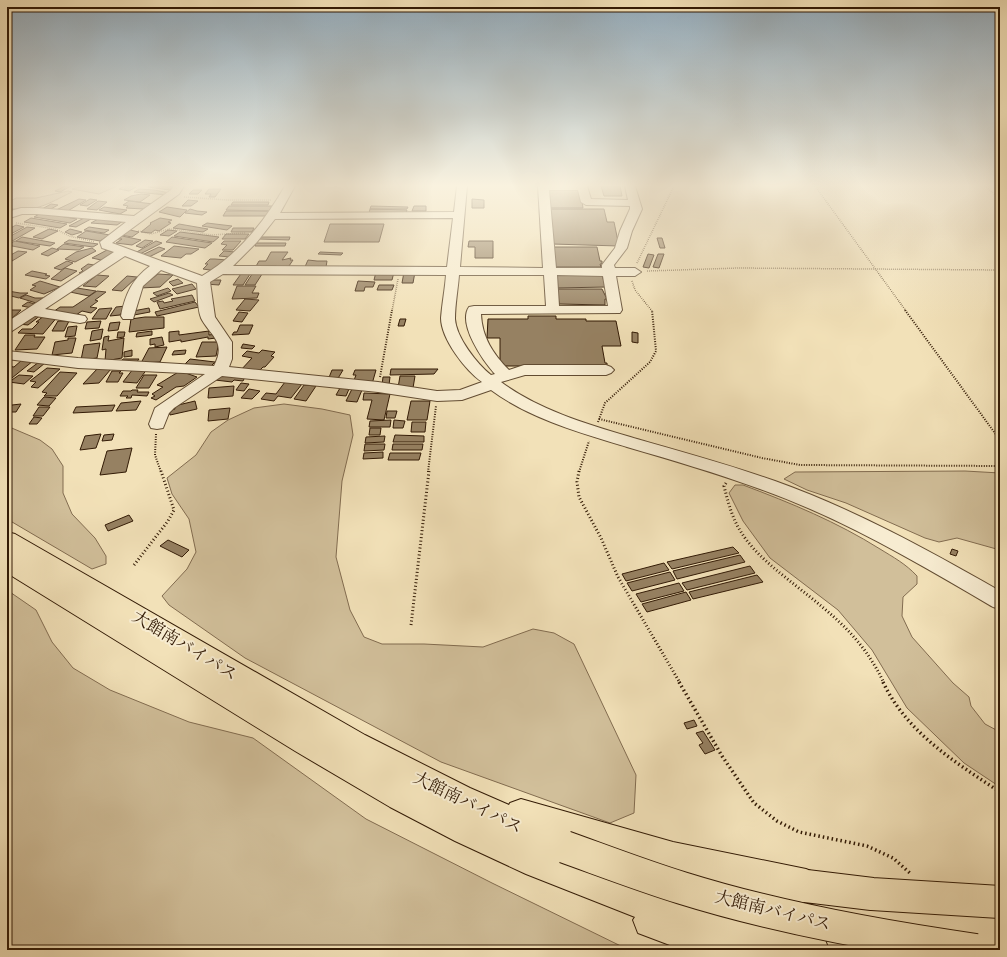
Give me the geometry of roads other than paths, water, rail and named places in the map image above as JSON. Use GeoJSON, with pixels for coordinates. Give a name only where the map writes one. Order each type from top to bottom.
{"type":"FeatureCollection","features":[{"type":"Feature","properties":{"kind":"highway","name":"大館南バイパス"},"geometry":{"type":"LineString","coordinates":[[7,540],[40,570],[151,637],[339,762],[402,783]]}},
{"type":"Feature","properties":{"kind":"highway","name":"大館南バイパス"},"geometry":{"type":"LineString","coordinates":[[7,561],[40,570]]}},
{"type":"Feature","properties":{"kind":"highway"},"geometry":{"type":"LineString","coordinates":[[402,783],[442,823],[494,851],[561,856],[673,859],[735,873],[806,886],[872,894],[1000,902]]}},
{"type":"Feature","properties":{"kind":"highway"},"geometry":{"type":"LineString","coordinates":[[402,783],[460,794],[679,931],[732,950]]}},
{"type":"Feature","properties":{"kind":"highway","name":"大館南バイパス"},"geometry":{"type":"LineString","coordinates":[[561,856],[683,916],[748,935],[811,950]]}},
{"type":"Feature","properties":{"kind":"highway","name":"大館南バイパス"},"geometry":{"type":"LineString","coordinates":[[561,856],[742,904],[870,933],[976,950]]}},
{"type":"Feature","properties":{"kind":"street"},"geometry":{"type":"LineString","coordinates":[[122,231],[106,242],[106,244],[203,281]]}},
{"type":"Feature","properties":{"kind":"street"},"geometry":{"type":"LineString","coordinates":[[203,281],[222,270],[260,231]]}},
{"type":"Feature","properties":{"kind":"street"},"geometry":{"type":"LineString","coordinates":[[457,231],[448,320],[452,337],[466,360],[490,382],[513,398],[542,412],[594,431],[733,473],[801,498],[846,518],[910,550],[1000,601]]}},
{"type":"Feature","properties":{"kind":"street"},"geometry":{"type":"LineString","coordinates":[[547,231],[553,310]]}},
{"type":"Feature","properties":{"kind":"street"},"geometry":{"type":"LineString","coordinates":[[505,375],[488,356],[479,342],[475,329],[474,310],[616,310],[608,265],[621,248],[627,231]]}},
{"type":"Feature","properties":{"kind":"street"},"geometry":{"type":"LineString","coordinates":[[7,328],[124,252]]}},
{"type":"Feature","properties":{"kind":"street"},"geometry":{"type":"LineString","coordinates":[[128,316],[135,286],[148,272],[160,264]]}},
{"type":"Feature","properties":{"kind":"street"},"geometry":{"type":"LineString","coordinates":[[222,270],[608,270],[635,272]]}},
{"type":"Feature","properties":{"kind":"street"},"geometry":{"type":"LineString","coordinates":[[158,424],[162,411],[168,405],[219,371],[225,359],[225,342],[219,331],[208,317],[203,281]]}},
{"type":"Feature","properties":{"kind":"street"},"geometry":{"type":"LineString","coordinates":[[31,311],[80,319]]}},
{"type":"Feature","properties":{"kind":"street"},"geometry":{"type":"LineString","coordinates":[[7,355],[78,363],[193,368],[378,387],[437,396],[462,395],[505,375],[524,370],[606,370]]}}]}
